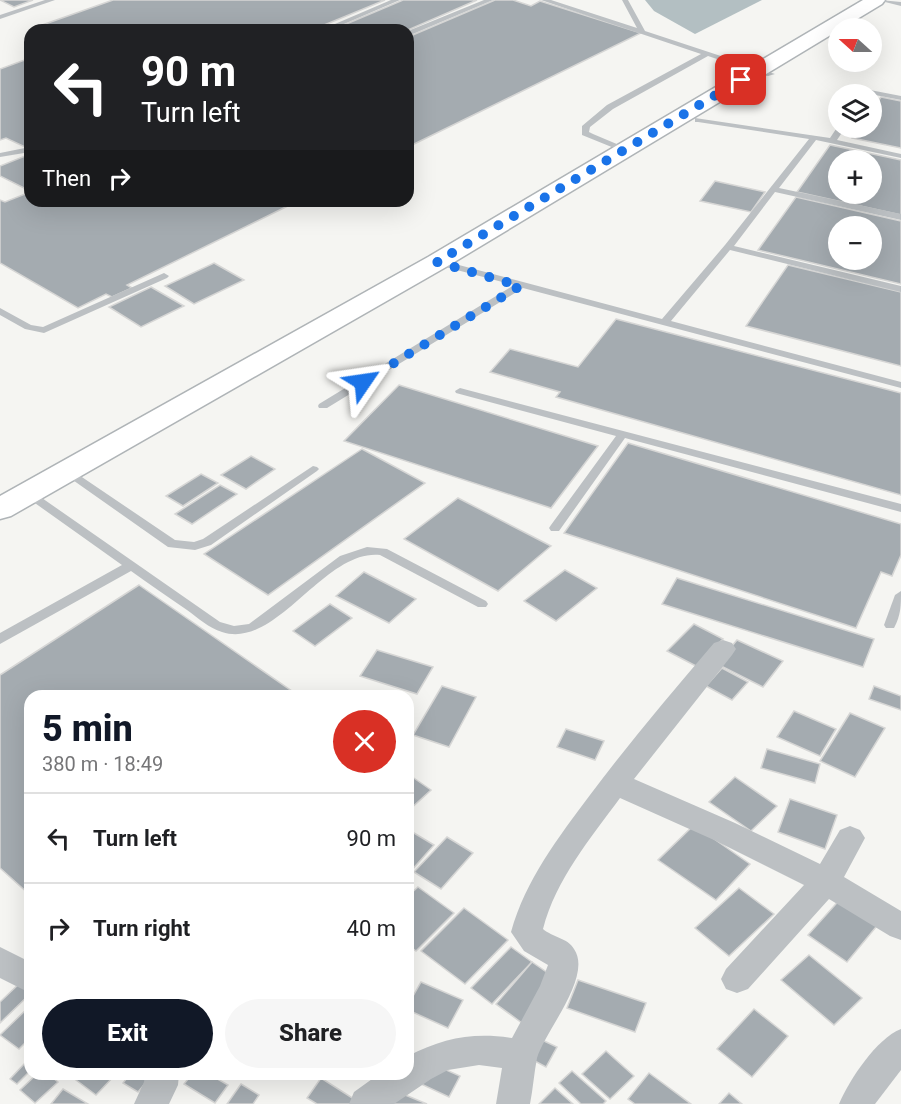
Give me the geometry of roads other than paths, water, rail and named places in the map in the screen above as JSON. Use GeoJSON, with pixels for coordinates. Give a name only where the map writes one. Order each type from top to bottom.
{"type":"FeatureCollection","features":[{"type":"Feature","properties":{"kind":"street"},"geometry":{"type":"LineString","coordinates":[[863,18],[889,1]]}},
{"type":"Feature","properties":{"kind":"street"},"geometry":{"type":"LineString","coordinates":[[445,264],[627,150],[889,1]]}},
{"type":"Feature","properties":{"kind":"street"},"geometry":{"type":"LineString","coordinates":[[0,528],[36,499],[74,476],[699,120],[765,72],[828,38]]}},
{"type":"Feature","properties":{"kind":"street"},"geometry":{"type":"LineString","coordinates":[[0,509],[36,499]]}},
{"type":"Feature","properties":{"kind":"street"},"geometry":{"type":"LineString","coordinates":[[513,1104],[520,1055],[559,984],[565,965],[564,959],[559,954],[530,939],[526,932],[538,895],[561,857],[614,783],[723,649]]}},
{"type":"Feature","properties":{"kind":"street"},"geometry":{"type":"LineString","coordinates":[[614,783],[826,882],[858,899],[901,927]]}},
{"type":"Feature","properties":{"kind":"street"},"geometry":{"type":"LineString","coordinates":[[737,979],[826,882],[850,838]]}},
{"type":"Feature","properties":{"kind":"street"},"geometry":{"type":"LineString","coordinates":[[0,961],[24,975]]}},
{"type":"Feature","properties":{"kind":"street"},"geometry":{"type":"LineString","coordinates":[[856,1104],[867,1086],[901,1044]]}},
{"type":"Feature","properties":{"kind":"street"},"geometry":{"type":"LineString","coordinates":[[414,1072],[443,1056],[477,1050],[520,1055]]}},
{"type":"Feature","properties":{"kind":"street"},"geometry":{"type":"LineString","coordinates":[[151,1104],[161,1080]]}},
{"type":"Feature","properties":{"kind":"street"},"geometry":{"type":"LineString","coordinates":[[366,1104],[400,1080]]}},
{"type":"Feature","properties":{"kind":"lane"},"geometry":{"type":"LineString","coordinates":[[0,17],[52,0]]}},
{"type":"Feature","properties":{"kind":"lane"},"geometry":{"type":"LineString","coordinates":[[339,24],[398,0]]}},
{"type":"Feature","properties":{"kind":"lane"},"geometry":{"type":"LineString","coordinates":[[414,32],[490,0]]}},
{"type":"Feature","properties":{"kind":"lane"},"geometry":{"type":"LineString","coordinates":[[544,0],[765,72]]}},
{"type":"Feature","properties":{"kind":"lane"},"geometry":{"type":"LineString","coordinates":[[625,0],[642,31]]}},
{"type":"Feature","properties":{"kind":"lane"},"geometry":{"type":"LineString","coordinates":[[627,150],[590,136],[585,133],[586,126],[610,107],[708,53]]}},
{"type":"Feature","properties":{"kind":"lane"},"geometry":{"type":"LineString","coordinates":[[882,95],[901,98]]}},
{"type":"Feature","properties":{"kind":"lane"},"geometry":{"type":"LineString","coordinates":[[699,120],[832,141],[901,156]]}},
{"type":"Feature","properties":{"kind":"lane"},"geometry":{"type":"LineString","coordinates":[[664,323],[728,247],[814,138]]}},
{"type":"Feature","properties":{"kind":"lane"},"geometry":{"type":"LineString","coordinates":[[0,154],[24,151]]}},
{"type":"Feature","properties":{"kind":"lane"},"geometry":{"type":"LineString","coordinates":[[773,189],[901,217]]}},
{"type":"Feature","properties":{"kind":"lane"},"geometry":{"type":"LineString","coordinates":[[728,247],[901,289]]}},
{"type":"Feature","properties":{"kind":"lane"},"geometry":{"type":"LineString","coordinates":[[445,264],[520,286],[901,385]]}},
{"type":"Feature","properties":{"kind":"lane"},"geometry":{"type":"LineString","coordinates":[[0,311],[28,327],[44,330],[164,276]]}},
{"type":"Feature","properties":{"kind":"lane"},"geometry":{"type":"LineString","coordinates":[[323,406],[520,286]]}},
{"type":"Feature","properties":{"kind":"lane"},"geometry":{"type":"LineString","coordinates":[[460,391],[901,508]]}},
{"type":"Feature","properties":{"kind":"lane"},"geometry":{"type":"LineString","coordinates":[[555,528],[623,434]]}},
{"type":"Feature","properties":{"kind":"lane"},"geometry":{"type":"LineString","coordinates":[[74,476],[172,544],[195,546],[207,542],[313,469]]}},
{"type":"Feature","properties":{"kind":"lane"},"geometry":{"type":"LineString","coordinates":[[36,499],[216,625],[237,632],[253,627],[344,559],[370,550],[383,552],[482,604]]}},
{"type":"Feature","properties":{"kind":"lane"},"geometry":{"type":"LineString","coordinates":[[2,636],[131,564]]}},
{"type":"Feature","properties":{"kind":"lane"},"geometry":{"type":"LineString","coordinates":[[890,625],[901,595]]}}]}
